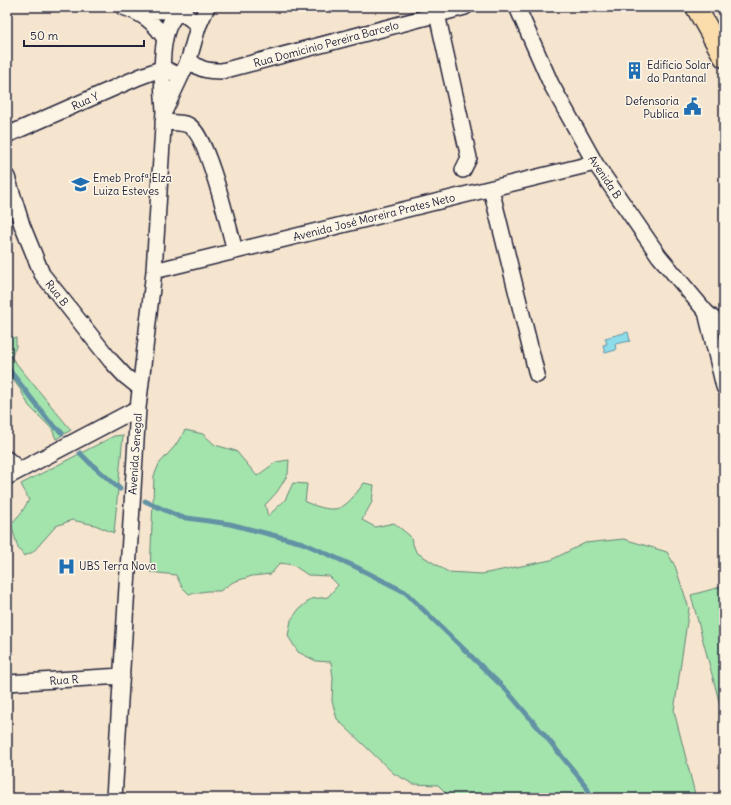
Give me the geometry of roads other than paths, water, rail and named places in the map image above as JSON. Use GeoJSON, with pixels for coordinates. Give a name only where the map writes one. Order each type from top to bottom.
{"type":"FeatureCollection","features":[{"type":"Feature","properties":{"kind":"main road"},"geometry":{"type":"LineString","coordinates":[[696,7],[724,57]]}},
{"type":"Feature","properties":{"kind":"street"},"geometry":{"type":"LineString","coordinates":[[123,7],[138,12],[155,25],[165,39]]}},
{"type":"Feature","properties":{"kind":"street","name":"Avenida Senegal"},"geometry":{"type":"LineString","coordinates":[[164,117],[180,76],[189,59],[198,27],[206,7]]}},
{"type":"Feature","properties":{"kind":"street","name":"Rua Domicinio Pereira Barcelo"},"geometry":{"type":"LineString","coordinates":[[189,59],[199,68],[208,71],[222,71],[465,7]]}},
{"type":"Feature","properties":{"kind":"street","name":"Avenida B"},"geometry":{"type":"LineString","coordinates":[[517,7],[550,84],[594,163],[659,256],[706,312],[724,328]]}},
{"type":"Feature","properties":{"kind":"street"},"geometry":{"type":"LineString","coordinates":[[138,12],[182,10],[198,27]]}},
{"type":"Feature","properties":{"kind":"street","name":"Avenida Senegal"},"geometry":{"type":"LineString","coordinates":[[114,798],[138,408],[154,271],[164,117],[162,91],[165,39],[168,28],[182,10]]}},
{"type":"Feature","properties":{"kind":"street"},"geometry":{"type":"LineString","coordinates":[[437,14],[469,158],[463,170]]}},
{"type":"Feature","properties":{"kind":"street"},"geometry":{"type":"LineString","coordinates":[[163,68],[180,76]]}},
{"type":"Feature","properties":{"kind":"street","name":"Rua Y"},"geometry":{"type":"LineString","coordinates":[[7,134],[163,68]]}},
{"type":"Feature","properties":{"kind":"street"},"geometry":{"type":"LineString","coordinates":[[164,117],[189,125],[198,135],[209,160],[235,251]]}},
{"type":"Feature","properties":{"kind":"street","name":"Avenida José Moreira Prates Neto"},"geometry":{"type":"LineString","coordinates":[[154,271],[594,163]]}},
{"type":"Feature","properties":{"kind":"street","name":"Rua B"},"geometry":{"type":"LineString","coordinates":[[7,177],[22,225],[42,274],[111,361],[125,376],[140,388]]}},
{"type":"Feature","properties":{"kind":"street"},"geometry":{"type":"LineString","coordinates":[[491,189],[537,375]]}},
{"type":"Feature","properties":{"kind":"street"},"geometry":{"type":"LineString","coordinates":[[706,312],[724,387]]}},
{"type":"Feature","properties":{"kind":"street"},"geometry":{"type":"LineString","coordinates":[[7,459],[14,474],[138,408]]}},
{"type":"Feature","properties":{"kind":"street","name":"Rua R"},"geometry":{"type":"LineString","coordinates":[[7,683],[122,676]]}},
{"type":"Feature","properties":{"kind":"water"},"geometry":{"type":"Polygon","coordinates":[[[628,332],[630,341],[615,344],[616,350],[605,353],[603,345],[607,344],[605,338],[628,332]]]}},
{"type":"Feature","properties":{"kind":"waterway"},"geometry":{"type":"LineString","coordinates":[[7,367],[49,421],[62,433]]}},
{"type":"Feature","properties":{"kind":"waterway"},"geometry":{"type":"LineString","coordinates":[[80,453],[120,489]]}},
{"type":"Feature","properties":{"kind":"waterway"},"geometry":{"type":"LineString","coordinates":[[145,501],[180,517],[230,524],[303,543],[356,567],[405,592],[507,691],[586,786],[592,798]]}},
{"type":"Feature","properties":{"kind":"place","name":"Edifício Solar do Pantanal"},"geometry":{"type":"Point","coordinates":[634,71]}},
{"type":"Feature","properties":{"kind":"place","name":"Defensoria Publica"},"geometry":{"type":"Point","coordinates":[692,107]}},
{"type":"Feature","properties":{"kind":"place","name":"Emeb Profª Elza Luiza Esteves"},"geometry":{"type":"Point","coordinates":[80,184]}},
{"type":"Feature","properties":{"kind":"place","name":"UBS Terra Nova"},"geometry":{"type":"Point","coordinates":[66,566]}}]}
